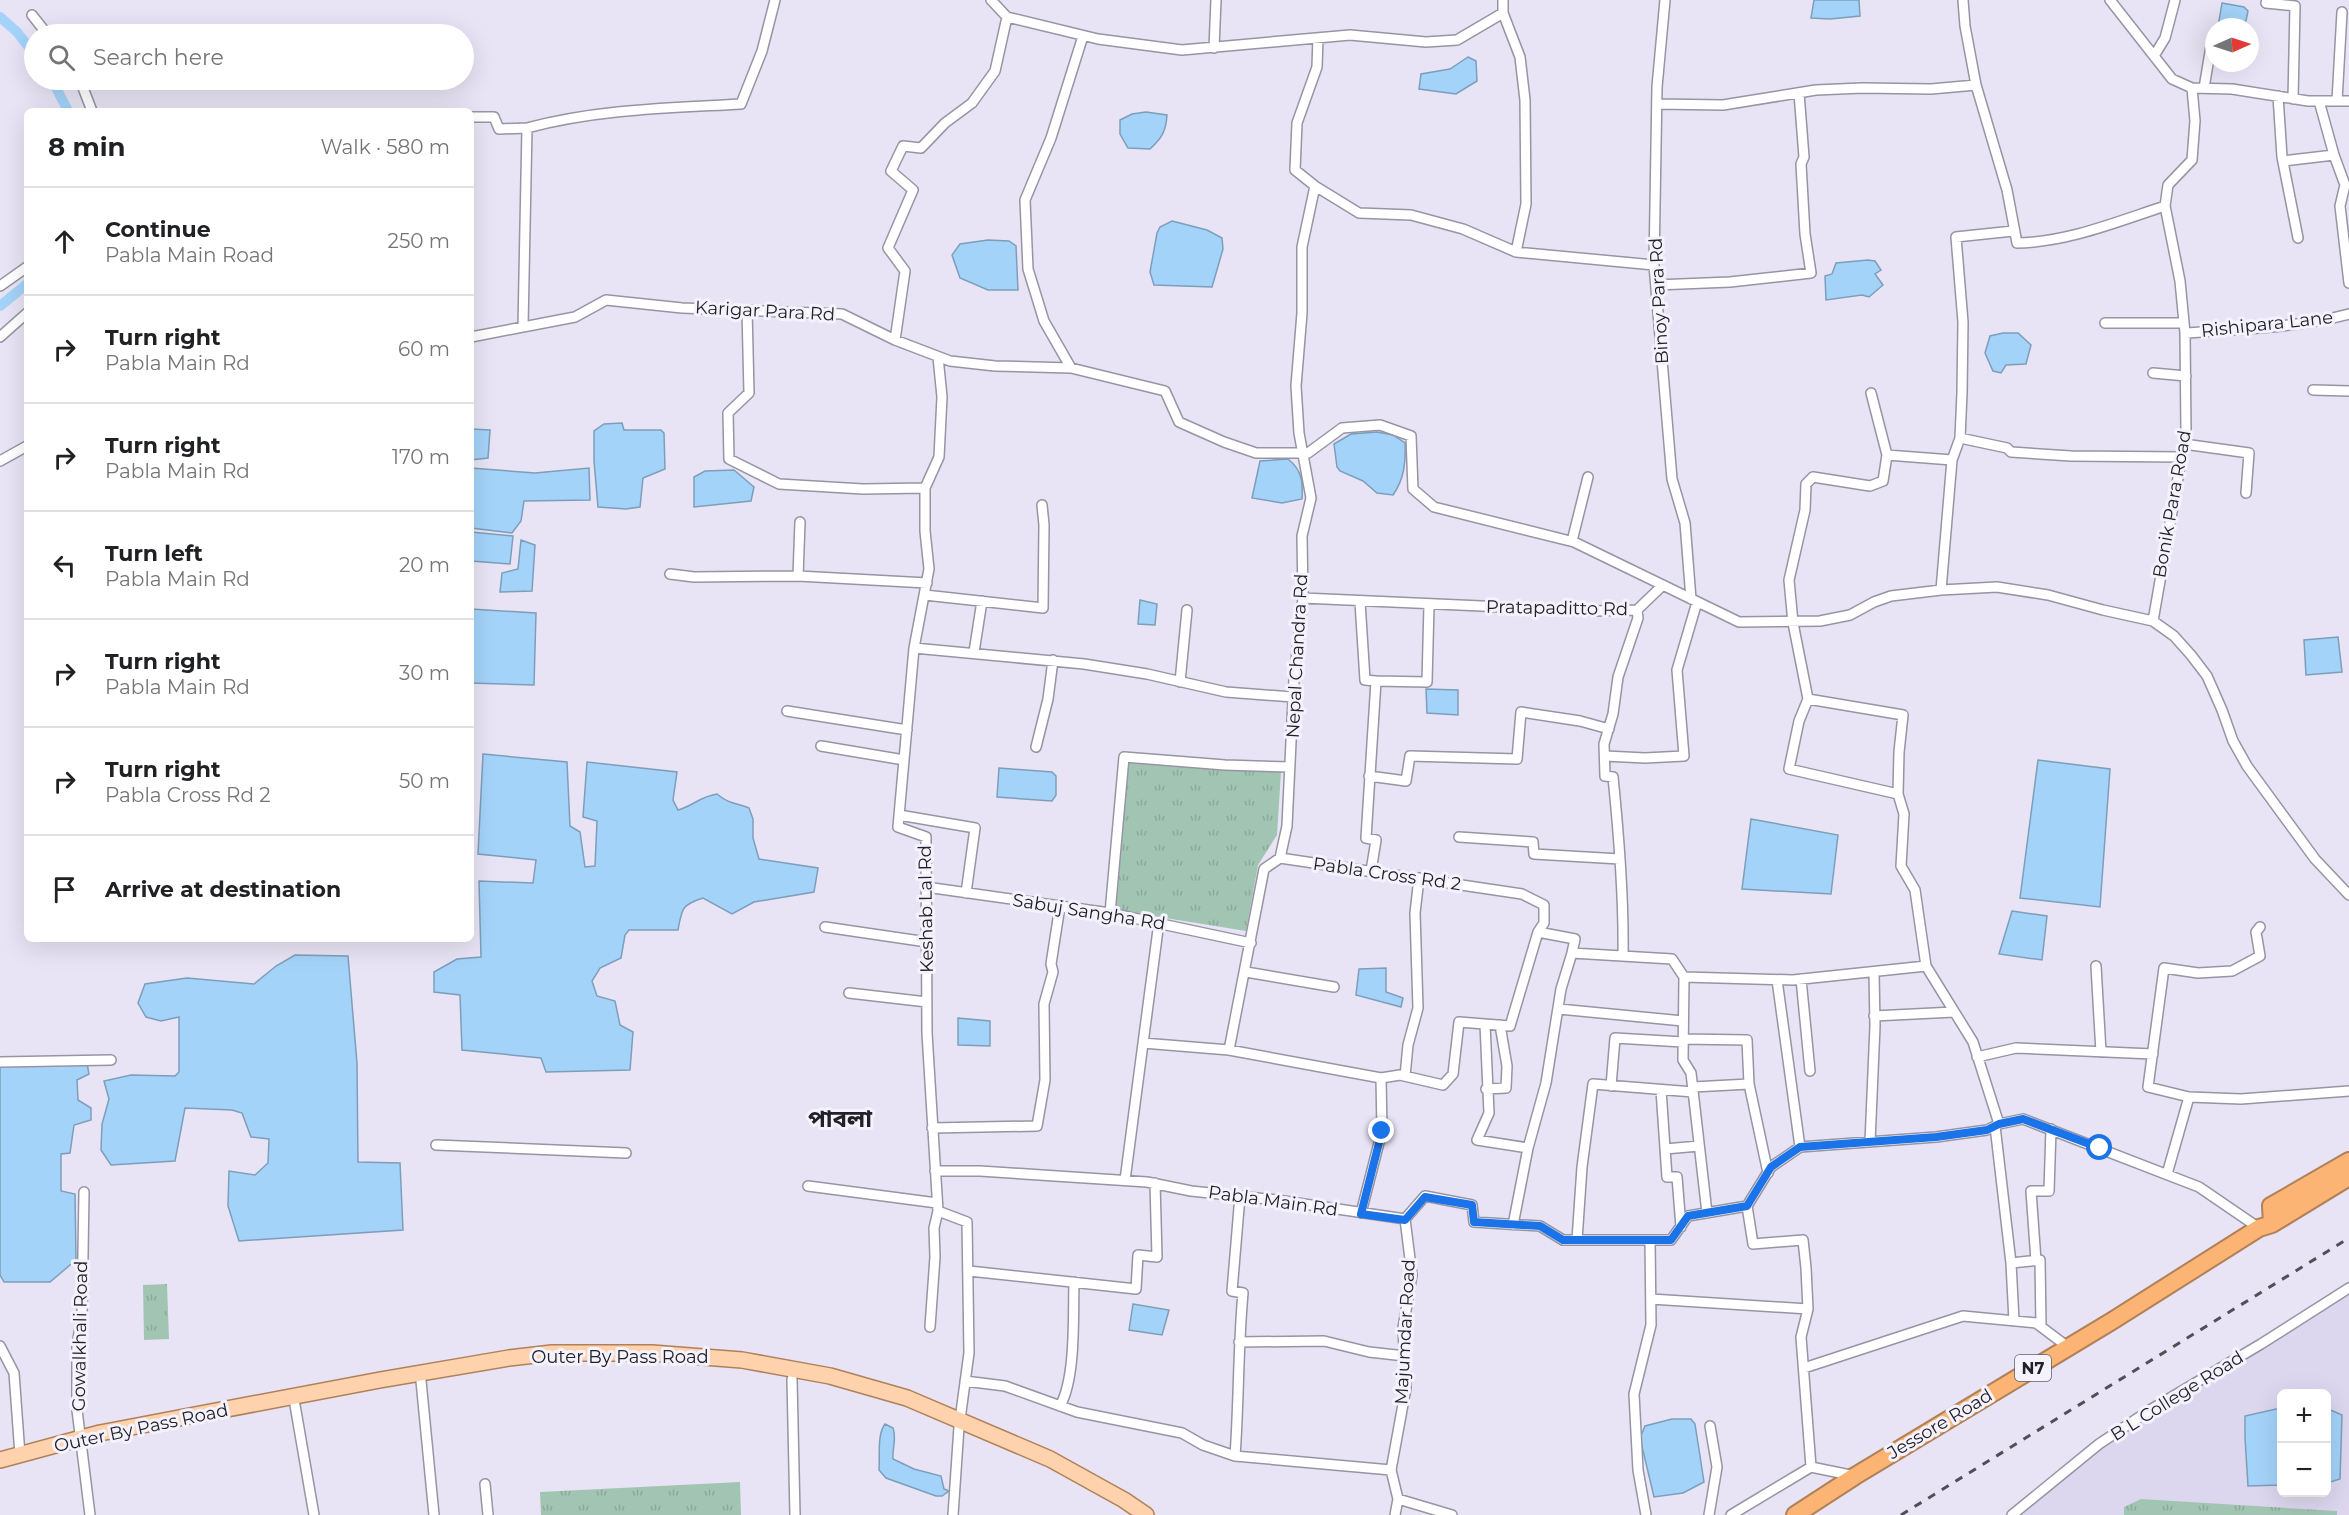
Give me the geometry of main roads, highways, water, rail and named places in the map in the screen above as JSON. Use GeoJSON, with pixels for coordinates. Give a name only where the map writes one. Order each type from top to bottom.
{"type":"FeatureCollection","features":[{"type":"Feature","properties":{"kind":"highway"},"geometry":{"type":"LineString","coordinates":[[2266,1226],[2271,1206],[2349,1161]]}},
{"type":"Feature","properties":{"kind":"highway","name":"Jessore Road"},"geometry":{"type":"LineString","coordinates":[[1795,1515],[1855,1476],[2349,1177]]}},
{"type":"Feature","properties":{"kind":"main road","name":"Outer By Pass Road"},"geometry":{"type":"LineString","coordinates":[[0,1460],[380,1380],[552,1353],[652,1353],[742,1360],[830,1376],[907,1398],[1048,1465],[1134,1515]]}},
{"type":"Feature","properties":{"kind":"main road","name":"Outer By Pass Road"},"geometry":{"type":"LineString","coordinates":[[0,1470],[81,1444],[103,1442],[421,1381],[554,1362],[711,1366],[832,1386],[959,1424],[1050,1459],[1124,1500],[1146,1515]]}},
{"type":"Feature","properties":{"kind":"water"},"geometry":{"type":"Polygon","coordinates":[[[1814,0],[1859,0],[1860,16],[1811,18],[1814,0]]]}},
{"type":"Feature","properties":{"kind":"water"},"geometry":{"type":"Polygon","coordinates":[[[2222,3],[2244,7],[2248,11],[2247,18],[2220,18],[2222,3]]]}},
{"type":"Feature","properties":{"kind":"water"},"geometry":{"type":"Polygon","coordinates":[[[1468,57],[1476,61],[1477,81],[1456,94],[1419,89],[1421,74],[1450,69],[1468,57]]]}},
{"type":"Feature","properties":{"kind":"water"},"geometry":{"type":"Polygon","coordinates":[[[1146,112],[1167,115],[1163,134],[1150,149],[1128,148],[1120,134],[1120,120],[1132,114],[1146,112]]]}},
{"type":"Feature","properties":{"kind":"water"},"geometry":{"type":"Polygon","coordinates":[[[1172,221],[1207,230],[1222,238],[1223,249],[1212,287],[1154,285],[1150,272],[1157,233],[1160,227],[1172,221]]]}},
{"type":"Feature","properties":{"kind":"water"},"geometry":{"type":"Polygon","coordinates":[[[988,240],[1009,241],[1016,246],[1018,290],[988,290],[960,278],[952,255],[960,244],[988,240]]]}},
{"type":"Feature","properties":{"kind":"water"},"geometry":{"type":"Polygon","coordinates":[[[1875,261],[1881,270],[1875,274],[1883,285],[1869,297],[1862,295],[1826,300],[1825,276],[1832,274],[1836,263],[1875,261]]]}},
{"type":"Feature","properties":{"kind":"water"},"geometry":{"type":"Polygon","coordinates":[[[2018,333],[2031,345],[2026,364],[2006,365],[2001,373],[1993,371],[1985,353],[1990,336],[2018,333]]]}},
{"type":"Feature","properties":{"kind":"water"},"geometry":{"type":"Polygon","coordinates":[[[622,423],[624,430],[661,430],[664,433],[665,469],[643,478],[640,507],[626,509],[598,507],[594,431],[604,424],[622,423]]]}},
{"type":"Feature","properties":{"kind":"water"},"geometry":{"type":"Polygon","coordinates":[[[474,429],[490,430],[488,458],[474,460],[474,429]]]}},
{"type":"Feature","properties":{"kind":"water"},"geometry":{"type":"Polygon","coordinates":[[[1377,432],[1393,435],[1405,443],[1404,470],[1393,495],[1377,493],[1363,481],[1340,471],[1337,467],[1334,444],[1351,434],[1377,432]]]}},
{"type":"Feature","properties":{"kind":"water"},"geometry":{"type":"Polygon","coordinates":[[[1288,459],[1301,477],[1302,499],[1282,503],[1252,498],[1260,461],[1288,459]]]}},
{"type":"Feature","properties":{"kind":"water"},"geometry":{"type":"Polygon","coordinates":[[[474,468],[535,473],[589,468],[590,500],[524,501],[521,521],[512,533],[474,528],[474,468]]]}},
{"type":"Feature","properties":{"kind":"water"},"geometry":{"type":"Polygon","coordinates":[[[734,470],[754,487],[751,501],[694,507],[694,477],[705,471],[734,470]]]}},
{"type":"Feature","properties":{"kind":"water"},"geometry":{"type":"Polygon","coordinates":[[[474,532],[513,536],[510,564],[474,561],[474,532]]]}},
{"type":"Feature","properties":{"kind":"water"},"geometry":{"type":"Polygon","coordinates":[[[521,540],[535,545],[532,591],[500,592],[502,573],[518,569],[521,540]]]}},
{"type":"Feature","properties":{"kind":"water"},"geometry":{"type":"Polygon","coordinates":[[[1140,600],[1157,604],[1155,625],[1138,624],[1140,600]]]}},
{"type":"Feature","properties":{"kind":"water"},"geometry":{"type":"Polygon","coordinates":[[[474,609],[536,613],[534,685],[474,683],[474,609]]]}},
{"type":"Feature","properties":{"kind":"water"},"geometry":{"type":"Polygon","coordinates":[[[2338,637],[2342,672],[2306,675],[2304,640],[2338,637]]]}},
{"type":"Feature","properties":{"kind":"water"},"geometry":{"type":"Polygon","coordinates":[[[1426,689],[1458,690],[1458,715],[1427,713],[1426,689]]]}},
{"type":"Feature","properties":{"kind":"water"},"geometry":{"type":"Polygon","coordinates":[[[483,754],[567,762],[570,826],[580,832],[585,867],[595,866],[597,821],[583,817],[587,762],[677,772],[673,800],[678,810],[717,794],[729,802],[749,808],[753,819],[753,838],[759,859],[818,868],[814,892],[754,902],[732,914],[703,898],[686,906],[680,917],[678,930],[629,930],[625,935],[621,958],[600,968],[592,981],[597,996],[615,1001],[620,1025],[633,1032],[630,1070],[546,1072],[541,1058],[462,1050],[460,995],[434,992],[434,972],[457,959],[481,957],[479,881],[533,883],[536,860],[478,854],[483,754]]]}},
{"type":"Feature","properties":{"kind":"water"},"geometry":{"type":"Polygon","coordinates":[[[2038,760],[2110,769],[2100,907],[2020,898],[2038,760]]]}},
{"type":"Feature","properties":{"kind":"water"},"geometry":{"type":"Polygon","coordinates":[[[999,768],[1052,772],[1056,776],[1056,795],[1052,801],[997,797],[999,768]]]}},
{"type":"Feature","properties":{"kind":"water"},"geometry":{"type":"Polygon","coordinates":[[[1751,819],[1838,835],[1831,894],[1742,889],[1751,819]]]}},
{"type":"Feature","properties":{"kind":"water"},"geometry":{"type":"Polygon","coordinates":[[[2012,911],[2047,916],[2042,960],[1999,954],[2012,911]]]}},
{"type":"Feature","properties":{"kind":"water"},"geometry":{"type":"Polygon","coordinates":[[[295,955],[348,956],[357,1063],[358,1162],[400,1163],[403,1230],[239,1241],[228,1206],[229,1171],[255,1175],[268,1163],[269,1139],[251,1137],[242,1113],[232,1110],[185,1108],[175,1161],[111,1165],[101,1150],[102,1124],[109,1099],[104,1081],[131,1075],[175,1076],[179,1072],[179,1017],[161,1021],[146,1017],[138,1003],[145,984],[187,978],[254,984],[276,966],[295,955]]]}},
{"type":"Feature","properties":{"kind":"water"},"geometry":{"type":"Polygon","coordinates":[[[1386,968],[1386,992],[1403,998],[1401,1007],[1356,995],[1359,969],[1386,968]]]}},
{"type":"Feature","properties":{"kind":"water"},"geometry":{"type":"Polygon","coordinates":[[[958,1018],[990,1021],[990,1046],[958,1045],[958,1018]]]}},
{"type":"Feature","properties":{"kind":"water"},"geometry":{"type":"Polygon","coordinates":[[[87,1063],[89,1074],[77,1080],[78,1100],[91,1108],[91,1120],[74,1125],[70,1153],[61,1154],[61,1191],[75,1194],[76,1260],[50,1282],[4,1282],[0,1275],[0,1064],[87,1063]]]}},
{"type":"Feature","properties":{"kind":"water"},"geometry":{"type":"Polygon","coordinates":[[[1133,1304],[1169,1310],[1162,1335],[1129,1330],[1133,1304]]]}},
{"type":"Feature","properties":{"kind":"water"},"geometry":{"type":"Polygon","coordinates":[[[2277,1409],[2277,1485],[2248,1486],[2245,1416],[2277,1409]]]}},
{"type":"Feature","properties":{"kind":"water"},"geometry":{"type":"Polygon","coordinates":[[[2331,1410],[2342,1415],[2340,1479],[2331,1482],[2331,1410]]]}},
{"type":"Feature","properties":{"kind":"water"},"geometry":{"type":"Polygon","coordinates":[[[1672,1419],[1691,1419],[1695,1424],[1704,1482],[1683,1493],[1654,1497],[1640,1438],[1645,1426],[1672,1419]]]}},
{"type":"Feature","properties":{"kind":"water"},"geometry":{"type":"Polygon","coordinates":[[[885,1424],[893,1428],[894,1432],[893,1459],[914,1469],[941,1476],[944,1489],[949,1491],[942,1496],[936,1496],[886,1478],[879,1470],[880,1439],[885,1424]]]}},
{"type":"Feature","properties":{"kind":"waterway"},"geometry":{"type":"LineString","coordinates":[[0,17],[24,41]]}},
{"type":"Feature","properties":{"kind":"waterway"},"geometry":{"type":"LineString","coordinates":[[57,90],[66,108]]}},
{"type":"Feature","properties":{"kind":"waterway"},"geometry":{"type":"LineString","coordinates":[[0,306],[24,286]]}},
{"type":"Feature","properties":{"kind":"railway"},"geometry":{"type":"LineString","coordinates":[[1901,1515],[2349,1238]]}},
{"type":"Feature","properties":{"kind":"district","name":"পাবলা"},"geometry":{"type":"Point","coordinates":[840,1118]}}]}
